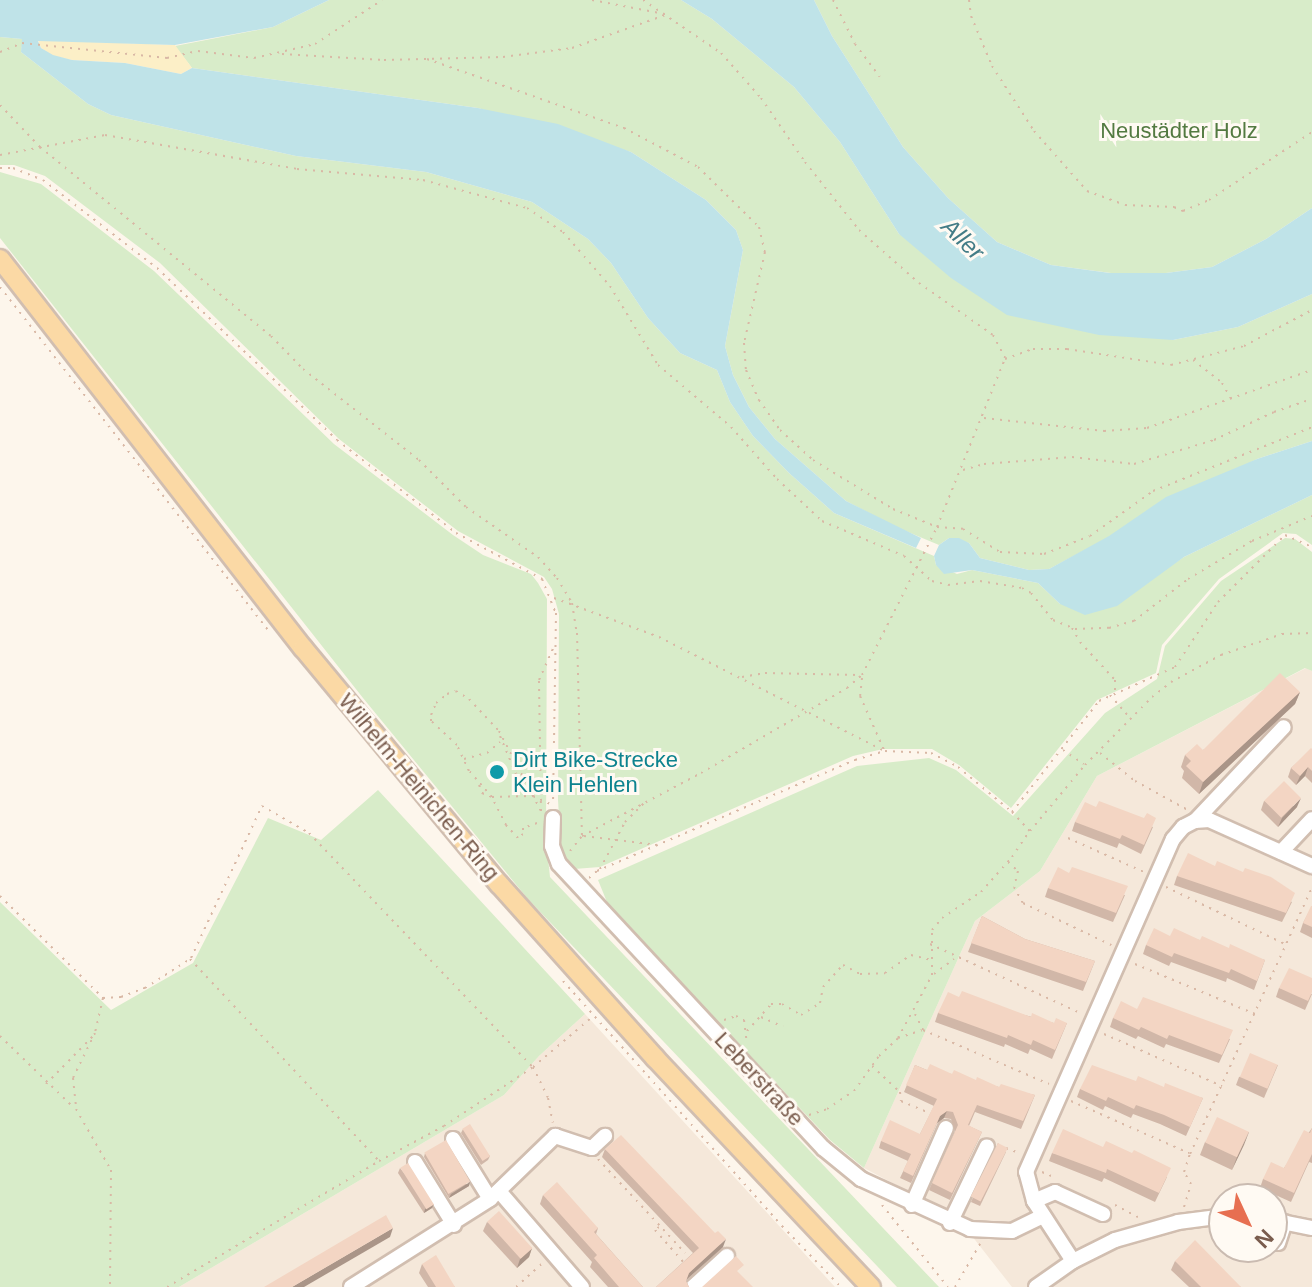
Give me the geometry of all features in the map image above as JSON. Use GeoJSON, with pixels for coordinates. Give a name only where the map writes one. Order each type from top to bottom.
{"type":"FeatureCollection","features":[{"type":"Feature","properties":{"kind":"main road","name":"Wilhelm-Heinichen-Ring"},"geometry":{"type":"LineString","coordinates":[[0,259],[303,648],[499,884],[655,1058],[871,1287]]}},
{"type":"Feature","properties":{"kind":"street"},"geometry":{"type":"LineString","coordinates":[[1073,1261],[1034,1201],[1026,1172],[1031,1159],[1173,839],[1183,827],[1198,818],[1284,727]]}},
{"type":"Feature","properties":{"kind":"street"},"geometry":{"type":"LineString","coordinates":[[1198,818],[1221,823],[1312,866]]}},
{"type":"Feature","properties":{"kind":"street"},"geometry":{"type":"LineString","coordinates":[[1281,852],[1312,819]]}},
{"type":"Feature","properties":{"kind":"street"},"geometry":{"type":"LineString","coordinates":[[548,823],[559,864]]}},
{"type":"Feature","properties":{"kind":"street","name":"Leberstraße"},"geometry":{"type":"LineString","coordinates":[[559,864],[796,1119],[861,1179],[950,1223],[984,1231],[1012,1231],[1043,1216]]}},
{"type":"Feature","properties":{"kind":"street"},"geometry":{"type":"LineString","coordinates":[[912,1205],[946,1128]]}},
{"type":"Feature","properties":{"kind":"street"},"geometry":{"type":"LineString","coordinates":[[351,1287],[454,1225],[494,1195],[555,1136],[592,1148],[605,1136]]}},
{"type":"Feature","properties":{"kind":"street"},"geometry":{"type":"LineString","coordinates":[[453,1139],[494,1195],[582,1287]]}},
{"type":"Feature","properties":{"kind":"street"},"geometry":{"type":"LineString","coordinates":[[950,1223],[994,1146]]}},
{"type":"Feature","properties":{"kind":"street"},"geometry":{"type":"LineString","coordinates":[[415,1162],[454,1225]]}},
{"type":"Feature","properties":{"kind":"street"},"geometry":{"type":"LineString","coordinates":[[1034,1201],[1055,1192],[1103,1214]]}},
{"type":"Feature","properties":{"kind":"street"},"geometry":{"type":"LineString","coordinates":[[1036,1287],[1073,1261],[1149,1228],[1208,1219]]}},
{"type":"Feature","properties":{"kind":"street"},"geometry":{"type":"LineString","coordinates":[[1288,1223],[1312,1227]]}},
{"type":"Feature","properties":{"kind":"street"},"geometry":{"type":"LineString","coordinates":[[697,1284],[727,1256]]}},
{"type":"Feature","properties":{"kind":"path"},"geometry":{"type":"LineString","coordinates":[[0,52],[22,43],[167,58],[198,51],[254,58],[315,44],[382,0]]}},
{"type":"Feature","properties":{"kind":"path"},"geometry":{"type":"LineString","coordinates":[[592,0],[666,14]]}},
{"type":"Feature","properties":{"kind":"path"},"geometry":{"type":"LineString","coordinates":[[559,864],[582,836],[701,773],[847,688],[862,675],[937,527],[1005,359],[993,335],[959,307],[919,283],[859,230],[805,162],[761,98],[721,53],[643,0]]}},
{"type":"Feature","properties":{"kind":"path"},"geometry":{"type":"LineString","coordinates":[[833,0],[855,44],[880,77]]}},
{"type":"Feature","properties":{"kind":"path"},"geometry":{"type":"LineString","coordinates":[[969,0],[971,16],[992,66],[1034,131],[1087,191],[1125,205],[1174,207],[1183,211],[1209,200],[1312,132]]}},
{"type":"Feature","properties":{"kind":"path"},"geometry":{"type":"LineString","coordinates":[[278,54],[427,59],[503,57],[572,48],[666,14]]}},
{"type":"Feature","properties":{"kind":"path"},"geometry":{"type":"LineString","coordinates":[[427,59],[624,128],[698,167],[759,227],[765,252],[744,343],[746,370],[759,400],[780,430],[813,460],[893,509],[937,527],[963,529],[1000,552],[1044,554],[1090,536],[1153,491],[1312,427]]}},
{"type":"Feature","properties":{"kind":"path"},"geometry":{"type":"LineString","coordinates":[[0,105],[40,147],[271,336],[303,369],[419,460],[466,507],[538,557],[557,578],[572,603],[577,633],[582,836]]}},
{"type":"Feature","properties":{"kind":"path"},"geometry":{"type":"LineString","coordinates":[[0,155],[105,135],[297,169],[423,180],[527,208],[563,232],[610,286],[658,365],[731,427],[777,479],[822,521],[904,556],[932,581],[948,585],[980,581],[1022,588],[1031,593],[1053,620],[1072,627],[1109,628],[1134,621],[1188,579],[1279,528],[1312,516]]}},
{"type":"Feature","properties":{"kind":"path"},"geometry":{"type":"LineString","coordinates":[[0,168],[13,168],[43,180],[157,268],[337,440],[456,533],[486,552],[542,579],[552,598],[555,643],[553,805],[541,795]]}},
{"type":"Feature","properties":{"kind":"path"},"geometry":{"type":"LineString","coordinates":[[1005,359],[1033,349],[1044,349],[1171,365],[1244,346],[1312,310]]}},
{"type":"Feature","properties":{"kind":"path"},"geometry":{"type":"LineString","coordinates":[[1192,360],[1222,383],[1232,400]]}},
{"type":"Feature","properties":{"kind":"path"},"geometry":{"type":"LineString","coordinates":[[983,418],[1104,431],[1147,428],[1312,370]]}},
{"type":"Feature","properties":{"kind":"path"},"geometry":{"type":"LineString","coordinates":[[961,471],[984,464],[1072,457],[1134,464],[1214,440],[1274,412],[1312,399]]}},
{"type":"Feature","properties":{"kind":"path"},"geometry":{"type":"LineString","coordinates":[[1279,528],[1285,535],[1312,547]]}},
{"type":"Feature","properties":{"kind":"path"},"geometry":{"type":"LineString","coordinates":[[1012,812],[1099,701],[1168,674],[1218,602],[1285,535]]}},
{"type":"Feature","properties":{"kind":"path"},"geometry":{"type":"LineString","coordinates":[[552,598],[659,637],[885,751]]}},
{"type":"Feature","properties":{"kind":"path"},"geometry":{"type":"LineString","coordinates":[[1072,627],[1080,642],[1115,680],[1116,692]]}},
{"type":"Feature","properties":{"kind":"path"},"geometry":{"type":"LineString","coordinates":[[932,975],[932,930],[942,918],[981,892],[1085,765],[1171,682],[1221,655],[1282,634],[1312,633]]}},
{"type":"Feature","properties":{"kind":"path"},"geometry":{"type":"LineString","coordinates":[[553,791],[541,795],[532,794],[492,797],[482,793],[457,745],[431,721],[436,703],[447,694],[456,691],[469,699],[499,731],[532,794],[541,811],[541,795],[539,680],[555,643]]}},
{"type":"Feature","properties":{"kind":"path"},"geometry":{"type":"LineString","coordinates":[[740,677],[765,673],[862,675]]}},
{"type":"Feature","properties":{"kind":"path"},"geometry":{"type":"LineString","coordinates":[[1168,674],[1171,682]]}},
{"type":"Feature","properties":{"kind":"path"},"geometry":{"type":"LineString","coordinates":[[862,675],[860,696],[885,751]]}},
{"type":"Feature","properties":{"kind":"path"},"geometry":{"type":"LineString","coordinates":[[1110,695],[1131,718]]}},
{"type":"Feature","properties":{"kind":"path"},"geometry":{"type":"LineString","coordinates":[[499,731],[516,774],[532,794]]}},
{"type":"Feature","properties":{"kind":"path"},"geometry":{"type":"LineString","coordinates":[[464,759],[487,753],[501,741]]}},
{"type":"Feature","properties":{"kind":"path"},"geometry":{"type":"LineString","coordinates":[[1062,749],[1085,765]]}},
{"type":"Feature","properties":{"kind":"path"},"geometry":{"type":"LineString","coordinates":[[579,887],[599,870],[855,760],[885,751],[931,753],[958,767],[1030,831]]}},
{"type":"Feature","properties":{"kind":"path"},"geometry":{"type":"LineString","coordinates":[[1098,752],[1135,781],[1198,818]]}},
{"type":"Feature","properties":{"kind":"path"},"geometry":{"type":"LineString","coordinates":[[492,797],[506,825],[518,838],[523,834],[523,828],[548,823]]}},
{"type":"Feature","properties":{"kind":"path"},"geometry":{"type":"LineString","coordinates":[[599,870],[625,822],[648,799]]}},
{"type":"Feature","properties":{"kind":"path"},"geometry":{"type":"LineString","coordinates":[[0,896],[103,998],[121,997],[145,988],[190,959],[262,806],[309,833],[533,1067],[548,1098],[555,1136]]}},
{"type":"Feature","properties":{"kind":"path"},"geometry":{"type":"LineString","coordinates":[[582,836],[657,845]]}},
{"type":"Feature","properties":{"kind":"path"},"geometry":{"type":"LineString","coordinates":[[1068,838],[1285,944]]}},
{"type":"Feature","properties":{"kind":"path"},"geometry":{"type":"LineString","coordinates":[[1008,862],[1018,871],[1014,887],[1023,903],[1121,954],[1255,1014]]}},
{"type":"Feature","properties":{"kind":"path"},"geometry":{"type":"LineString","coordinates":[[1184,1207],[1191,1184],[1184,1172],[1190,1154],[1312,888]]}},
{"type":"Feature","properties":{"kind":"path"},"geometry":{"type":"LineString","coordinates":[[930,943],[955,958],[1223,1086]]}},
{"type":"Feature","properties":{"kind":"path"},"geometry":{"type":"LineString","coordinates":[[747,1031],[771,1004],[782,1004],[801,1015],[820,1003],[823,987],[843,965],[860,974],[885,973],[911,955],[931,960]]}},
{"type":"Feature","properties":{"kind":"path"},"geometry":{"type":"LineString","coordinates":[[796,1119],[827,1109],[854,1091],[898,1038],[932,975],[955,958]]}},
{"type":"Feature","properties":{"kind":"path"},"geometry":{"type":"LineString","coordinates":[[190,959],[379,1161]]}},
{"type":"Feature","properties":{"kind":"path"},"geometry":{"type":"LineString","coordinates":[[76,1109],[73,1078],[95,1033],[103,998]]}},
{"type":"Feature","properties":{"kind":"path"},"geometry":{"type":"LineString","coordinates":[[914,1012],[923,1030],[1190,1154]]}},
{"type":"Feature","properties":{"kind":"path"},"geometry":{"type":"LineString","coordinates":[[714,1031],[726,1019],[736,1016],[744,1020],[747,1046],[739,1058]]}},
{"type":"Feature","properties":{"kind":"path"},"geometry":{"type":"LineString","coordinates":[[167,1287],[379,1161],[444,1126],[533,1067],[593,1017]]}},
{"type":"Feature","properties":{"kind":"path"},"geometry":{"type":"LineString","coordinates":[[760,1017],[783,1027]]}},
{"type":"Feature","properties":{"kind":"path"},"geometry":{"type":"LineString","coordinates":[[898,1038],[923,1030]]}},
{"type":"Feature","properties":{"kind":"path"},"geometry":{"type":"LineString","coordinates":[[46,1084],[95,1033]]}},
{"type":"Feature","properties":{"kind":"path"},"geometry":{"type":"LineString","coordinates":[[0,1036],[46,1084],[76,1109],[111,1170],[110,1287]]}},
{"type":"Feature","properties":{"kind":"path"},"geometry":{"type":"LineString","coordinates":[[872,1066],[900,1092],[901,1101],[930,1114]]}},
{"type":"Feature","properties":{"kind":"path"},"geometry":{"type":"LineString","coordinates":[[994,1146],[1031,1159]]}},
{"type":"Feature","properties":{"kind":"path"},"geometry":{"type":"LineString","coordinates":[[592,1148],[598,1160],[685,1253]]}},
{"type":"Feature","properties":{"kind":"path"},"geometry":{"type":"LineString","coordinates":[[880,1203],[948,1287]]}},
{"type":"Feature","properties":{"kind":"path"},"geometry":{"type":"LineString","coordinates":[[660,1226],[655,1230],[697,1284]]}},
{"type":"Feature","properties":{"kind":"path"},"geometry":{"type":"LineString","coordinates":[[955,1287],[979,1248],[984,1231]]}},
{"type":"Feature","properties":{"kind":"path"},"geometry":{"type":"LineString","coordinates":[[516,1287],[553,1255]]}},
{"type":"Feature","properties":{"kind":"shaded area"},"geometry":{"type":"Polygon","coordinates":[[[1306,668],[1312,671],[1312,1287],[1012,1287],[957,1217],[864,1168],[975,921],[1040,871],[1097,776],[1306,668]]]}},
{"type":"Feature","properties":{"kind":"shaded area"},"geometry":{"type":"Polygon","coordinates":[[[585,1014],[835,1287],[179,1287],[504,1095],[539,1056],[585,1014]]]}},
{"type":"Feature","properties":{"kind":"green space"},"geometry":{"type":"Polygon","coordinates":[[[329,0],[681,0],[712,19],[794,87],[840,142],[899,234],[1173,340],[1238,327],[1312,294],[1312,441],[1257,459],[1049,569],[1029,570],[980,558],[969,543],[949,538],[939,545],[896,527],[846,501],[775,439],[749,407],[733,375],[725,346],[743,250],[736,230],[706,200],[631,152],[478,108],[192,68],[175,46],[273,27],[329,0]]]}},
{"type":"Feature","properties":{"kind":"green space","name":"Neustädter Holz"},"geometry":{"type":"Polygon","coordinates":[[[814,0],[1312,0],[1312,208],[1266,239],[1212,267],[1166,273],[1111,273],[1051,265],[997,242],[948,198],[903,147],[832,36],[814,0]]]}},
{"type":"Feature","properties":{"kind":"green space"},"geometry":{"type":"Polygon","coordinates":[[[0,37],[23,39],[21,52],[88,104],[111,115],[296,156],[426,172],[532,202],[588,239],[611,263],[648,318],[680,353],[717,370],[730,402],[753,436],[834,513],[934,556],[936,565],[957,574],[972,570],[1038,583],[1060,604],[1150,579],[1184,557],[1312,495],[1312,545],[1296,534],[1283,533],[1219,579],[1162,645],[1156,673],[1097,700],[1011,808],[959,765],[932,749],[883,749],[853,756],[600,867],[574,869],[561,849],[558,800],[559,614],[552,589],[544,577],[458,531],[339,439],[160,263],[45,176],[14,165],[0,165],[0,37]]]}},
{"type":"Feature","properties":{"kind":"green space"},"geometry":{"type":"Polygon","coordinates":[[[0,172],[41,184],[154,271],[334,444],[453,535],[483,555],[531,574],[547,599],[546,839],[550,877],[939,1287],[897,1287],[528,899],[363,698],[0,238],[0,172]]]}},
{"type":"Feature","properties":{"kind":"green space"},"geometry":{"type":"Polygon","coordinates":[[[1285,538],[1295,539],[1312,552],[1312,671],[1305,668],[1097,776],[1040,871],[975,921],[864,1168],[830,1140],[609,907],[598,880],[857,766],[929,758],[956,770],[1013,816],[1105,713],[1157,679],[1165,646],[1221,581],[1285,538]]]}},
{"type":"Feature","properties":{"kind":"green space"},"geometry":{"type":"Polygon","coordinates":[[[378,790],[585,1014],[539,1056],[504,1095],[179,1287],[0,1287],[0,902],[111,1010],[193,963],[268,818],[321,840],[378,790]]]}},
{"type":"Feature","properties":{"kind":"sand"},"geometry":{"type":"Polygon","coordinates":[[[38,40],[175,45],[192,68],[181,74],[125,63],[72,60],[53,56],[41,48],[38,40]]]}},
{"type":"Feature","properties":{"kind":"water"},"geometry":{"type":"Polygon","coordinates":[[[0,0],[329,0],[273,27],[175,45],[38,41],[41,48],[53,55],[72,60],[125,63],[181,74],[192,68],[478,108],[558,124],[631,152],[706,200],[736,230],[743,250],[725,346],[733,375],[749,407],[775,439],[846,501],[921,538],[916,548],[834,513],[789,473],[753,436],[730,402],[717,370],[680,353],[648,318],[611,263],[588,239],[532,202],[426,172],[296,156],[111,115],[88,104],[21,52],[22,39],[0,37],[0,0]]]}},
{"type":"Feature","properties":{"kind":"water","name":"Aller"},"geometry":{"type":"Polygon","coordinates":[[[681,0],[814,0],[832,36],[903,147],[948,198],[997,242],[1051,265],[1110,273],[1166,273],[1212,267],[1266,239],[1312,208],[1312,294],[1238,327],[1173,340],[1099,335],[1007,315],[951,278],[899,234],[840,142],[794,87],[712,19],[681,0]]]}},
{"type":"Feature","properties":{"kind":"water"},"geometry":{"type":"Polygon","coordinates":[[[1312,441],[1312,495],[1184,557],[1117,606],[1085,615],[1060,604],[1038,583],[972,570],[944,574],[936,565],[934,556],[939,545],[949,538],[959,538],[969,543],[980,558],[1029,570],[1049,569],[1109,536],[1166,497],[1257,459],[1312,441]]]}},
{"type":"Feature","properties":{"kind":"building"},"geometry":{"type":"Polygon","coordinates":[[[1280,673],[1300,692],[1203,782],[1186,766],[1191,761],[1185,755],[1197,744],[1203,750],[1280,673]]]}},
{"type":"Feature","properties":{"kind":"building"},"geometry":{"type":"Polygon","coordinates":[[[1311,748],[1312,771],[1308,767],[1300,776],[1291,768],[1311,748]]]}},
{"type":"Feature","properties":{"kind":"building"},"geometry":{"type":"Polygon","coordinates":[[[1284,781],[1301,798],[1281,818],[1264,801],[1284,781]]]}},
{"type":"Feature","properties":{"kind":"building"},"geometry":{"type":"Polygon","coordinates":[[[1099,801],[1144,818],[1147,813],[1156,818],[1144,845],[1122,835],[1120,839],[1075,822],[1085,802],[1096,807],[1099,801]]]}},
{"type":"Feature","properties":{"kind":"building"},"geometry":{"type":"Polygon","coordinates":[[[1188,853],[1215,866],[1217,861],[1243,872],[1245,868],[1271,877],[1295,893],[1286,913],[1177,876],[1188,853]]]}},
{"type":"Feature","properties":{"kind":"building"},"geometry":{"type":"Polygon","coordinates":[[[1058,867],[1069,873],[1072,867],[1128,886],[1116,913],[1048,888],[1058,867]]]}},
{"type":"Feature","properties":{"kind":"building"},"geometry":{"type":"Polygon","coordinates":[[[1312,906],[1312,927],[1303,923],[1312,906]]]}},
{"type":"Feature","properties":{"kind":"building"},"geometry":{"type":"Polygon","coordinates":[[[982,916],[1025,939],[1095,961],[1086,982],[971,943],[982,916]]]}},
{"type":"Feature","properties":{"kind":"building"},"geometry":{"type":"Polygon","coordinates":[[[1154,928],[1170,936],[1174,928],[1200,940],[1202,936],[1229,948],[1230,944],[1265,960],[1257,981],[1231,969],[1229,973],[1174,953],[1172,957],[1146,945],[1154,928]]]}},
{"type":"Feature","properties":{"kind":"building"},"geometry":{"type":"Polygon","coordinates":[[[1289,968],[1312,978],[1308,1001],[1279,988],[1289,968]]]}},
{"type":"Feature","properties":{"kind":"building"},"geometry":{"type":"Polygon","coordinates":[[[962,991],[1031,1017],[1032,1013],[1054,1023],[1056,1018],[1067,1023],[1055,1050],[1033,1040],[1031,1045],[1008,1035],[1007,1038],[938,1013],[948,992],[959,997],[962,991]]]}},
{"type":"Feature","properties":{"kind":"building"},"geometry":{"type":"Polygon","coordinates":[[[1143,997],[1233,1030],[1222,1055],[1169,1035],[1167,1039],[1141,1027],[1139,1030],[1113,1018],[1121,1001],[1137,1009],[1143,997]]]}},
{"type":"Feature","properties":{"kind":"building"},"geometry":{"type":"Polygon","coordinates":[[[1250,1053],[1278,1065],[1267,1089],[1240,1077],[1250,1053]]]}},
{"type":"Feature","properties":{"kind":"building"},"geometry":{"type":"Polygon","coordinates":[[[930,1064],[952,1074],[954,1070],[976,1080],[977,1077],[999,1087],[1001,1084],[1035,1095],[1023,1121],[977,1105],[968,1125],[982,1132],[952,1193],[932,1183],[958,1125],[953,1112],[947,1111],[940,1116],[913,1176],[903,1171],[911,1154],[881,1141],[890,1120],[920,1134],[937,1099],[906,1085],[915,1065],[927,1070],[930,1064]]]}},
{"type":"Feature","properties":{"kind":"building"},"geometry":{"type":"Polygon","coordinates":[[[1092,1065],[1136,1081],[1138,1076],[1164,1087],[1165,1083],[1203,1098],[1190,1127],[1136,1105],[1134,1109],[1108,1097],[1106,1101],[1080,1089],[1092,1065]]]}},
{"type":"Feature","properties":{"kind":"building"},"geometry":{"type":"Polygon","coordinates":[[[1217,1117],[1249,1132],[1237,1157],[1205,1142],[1217,1117]]]}},
{"type":"Feature","properties":{"kind":"building"},"geometry":{"type":"Polygon","coordinates":[[[470,1124],[490,1156],[483,1161],[462,1129],[470,1124]]]}},
{"type":"Feature","properties":{"kind":"building"},"geometry":{"type":"Polygon","coordinates":[[[1312,1128],[1312,1154],[1294,1193],[1288,1190],[1288,1183],[1272,1183],[1263,1179],[1271,1162],[1284,1168],[1304,1130],[1310,1133],[1312,1128]]]}},
{"type":"Feature","properties":{"kind":"building"},"geometry":{"type":"Polygon","coordinates":[[[1063,1129],[1103,1147],[1106,1141],[1132,1153],[1134,1150],[1171,1168],[1159,1193],[1107,1169],[1106,1173],[1052,1153],[1063,1129]]]}},
{"type":"Feature","properties":{"kind":"building"},"geometry":{"type":"Polygon","coordinates":[[[621,1135],[715,1233],[718,1231],[726,1239],[689,1273],[686,1281],[689,1287],[656,1287],[699,1248],[605,1149],[621,1135]]]}},
{"type":"Feature","properties":{"kind":"building"},"geometry":{"type":"Polygon","coordinates":[[[446,1140],[470,1182],[448,1194],[424,1152],[446,1140]]]}},
{"type":"Feature","properties":{"kind":"building"},"geometry":{"type":"Polygon","coordinates":[[[998,1143],[1008,1148],[981,1201],[971,1196],[998,1143]]]}},
{"type":"Feature","properties":{"kind":"building"},"geometry":{"type":"Polygon","coordinates":[[[408,1163],[434,1205],[426,1209],[400,1168],[408,1163]]]}},
{"type":"Feature","properties":{"kind":"building"},"geometry":{"type":"Polygon","coordinates":[[[557,1182],[598,1228],[594,1232],[643,1287],[619,1287],[594,1258],[597,1255],[543,1195],[557,1182]]]}},
{"type":"Feature","properties":{"kind":"building"},"geometry":{"type":"Polygon","coordinates":[[[499,1211],[532,1248],[521,1259],[487,1222],[499,1211]]]}},
{"type":"Feature","properties":{"kind":"building"},"geometry":{"type":"Polygon","coordinates":[[[386,1215],[393,1228],[292,1287],[264,1287],[386,1215]]]}},
{"type":"Feature","properties":{"kind":"building"},"geometry":{"type":"Polygon","coordinates":[[[1195,1240],[1208,1253],[1208,1263],[1218,1263],[1241,1287],[1201,1287],[1175,1261],[1195,1240]]]}},
{"type":"Feature","properties":{"kind":"building"},"geometry":{"type":"Polygon","coordinates":[[[436,1255],[455,1287],[436,1287],[422,1264],[436,1255]]]}},
{"type":"Feature","properties":{"kind":"building"},"geometry":{"type":"Polygon","coordinates":[[[736,1256],[744,1265],[737,1271],[753,1287],[702,1287],[736,1256]]]}},
{"type":"Feature","properties":{"kind":"place","name":"Dirt Bike-Strecke Klein Hehlen"},"geometry":{"type":"Point","coordinates":[497,772]}}]}
